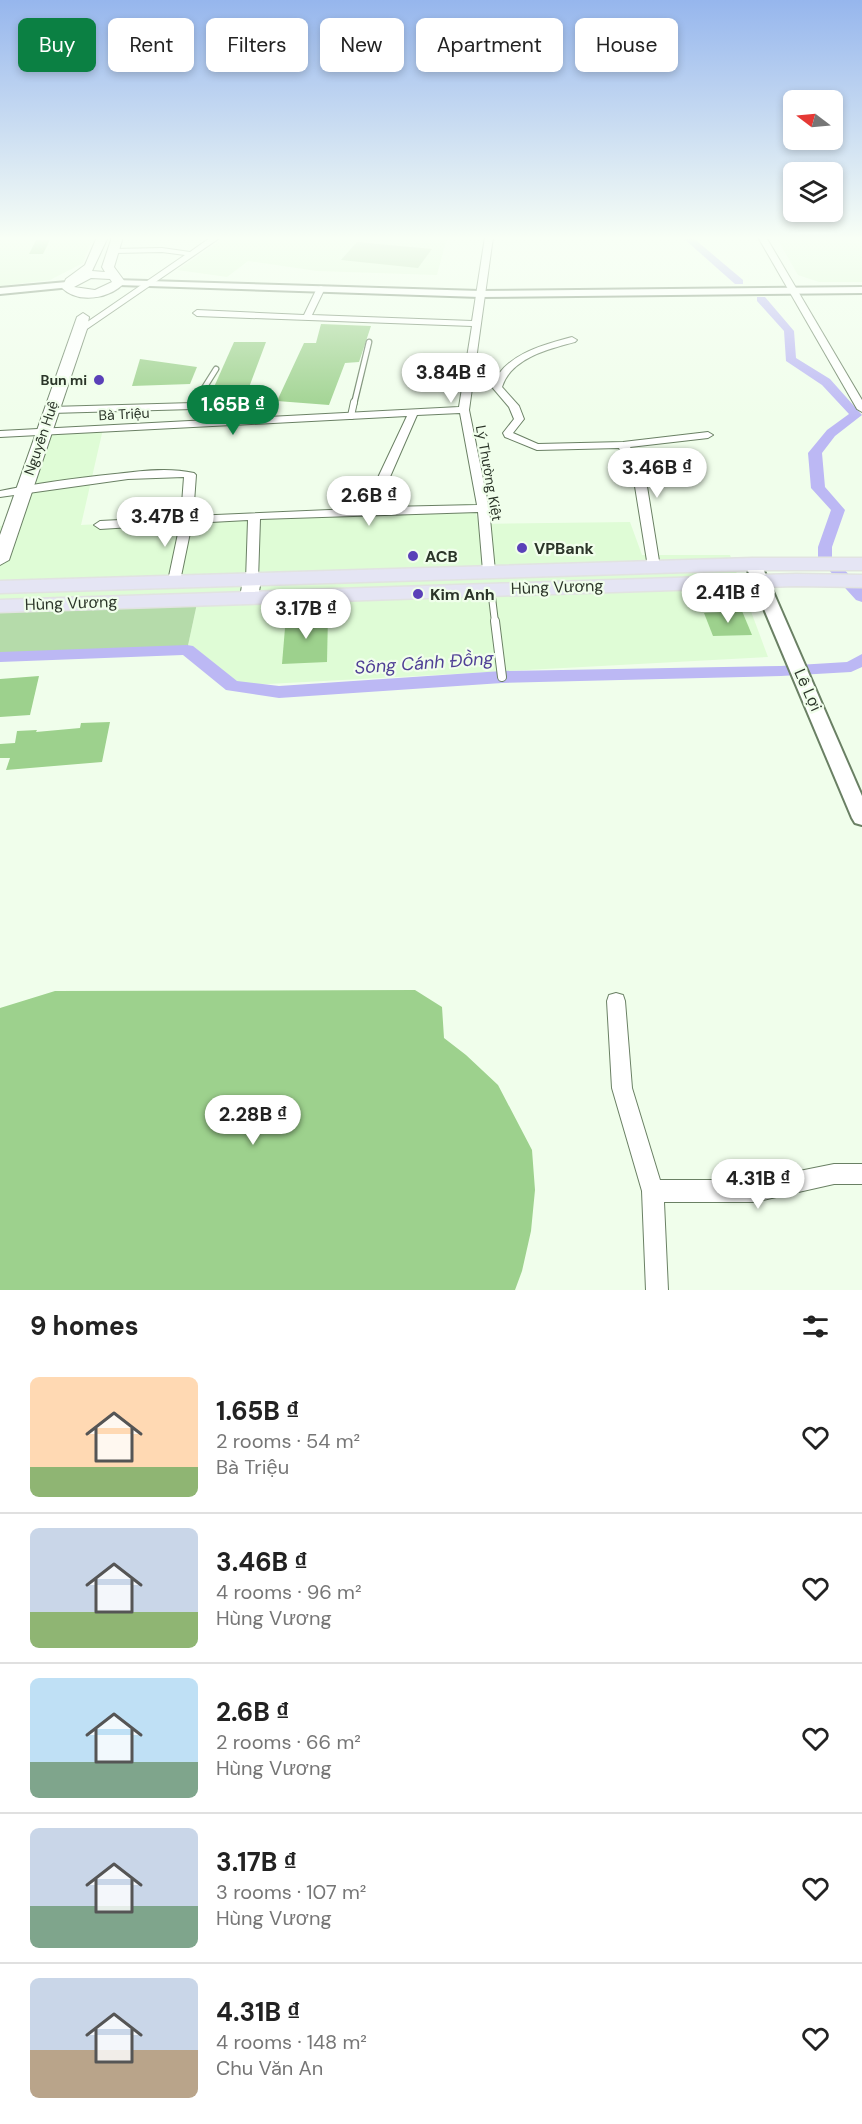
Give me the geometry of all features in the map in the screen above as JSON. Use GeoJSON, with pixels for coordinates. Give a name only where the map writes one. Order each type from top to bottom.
{"type":"FeatureCollection","features":[{"type":"Feature","properties":{"kind":"main road"},"geometry":{"type":"LineString","coordinates":[[78,297],[82,323]]}},
{"type":"Feature","properties":{"kind":"main road"},"geometry":{"type":"LineString","coordinates":[[82,323],[100,297]]}},
{"type":"Feature","properties":{"kind":"main road","name":"Nguyễn Huệ"},"geometry":{"type":"LineString","coordinates":[[0,560],[82,323]]}},
{"type":"Feature","properties":{"kind":"main road","name":"Hùng Vương"},"geometry":{"type":"LineString","coordinates":[[0,606],[250,589],[792,572],[862,564]]}},
{"type":"Feature","properties":{"kind":"main road","name":"Hùng Vương"},"geometry":{"type":"LineString","coordinates":[[490,580],[654,567],[757,573]]}},
{"type":"Feature","properties":{"kind":"main road","name":"Hùng Vương"},"geometry":{"type":"LineString","coordinates":[[792,572],[862,581]]}},
{"type":"Feature","properties":{"kind":"main road","name":"Hùng Vương"},"geometry":{"type":"LineString","coordinates":[[0,587],[174,581],[250,589]]}},
{"type":"Feature","properties":{"kind":"street"},"geometry":{"type":"LineString","coordinates":[[82,323],[125,297]]}},
{"type":"Feature","properties":{"kind":"street"},"geometry":{"type":"LineString","coordinates":[[308,317],[317,297]]}},
{"type":"Feature","properties":{"kind":"street","name":"Lý Thường Kiệt"},"geometry":{"type":"LineString","coordinates":[[480,297],[464,411],[483,508],[490,580]]}},
{"type":"Feature","properties":{"kind":"street"},"geometry":{"type":"LineString","coordinates":[[797,297],[861,404]]}},
{"type":"Feature","properties":{"kind":"street"},"geometry":{"type":"LineString","coordinates":[[197,313],[476,324]]}},
{"type":"Feature","properties":{"kind":"street"},"geometry":{"type":"LineString","coordinates":[[572,340],[541,350],[507,366],[497,381],[496,387],[513,406],[519,419],[508,433],[509,435],[537,447],[623,446],[708,435]]}},
{"type":"Feature","properties":{"kind":"street","name":"Bà Triệu"},"geometry":{"type":"LineString","coordinates":[[0,434],[464,411]]}},
{"type":"Feature","properties":{"kind":"street"},"geometry":{"type":"LineString","coordinates":[[382,511],[380,486],[413,413]]}},
{"type":"Feature","properties":{"kind":"street"},"geometry":{"type":"LineString","coordinates":[[623,446],[639,474],[654,567]]}},
{"type":"Feature","properties":{"kind":"street"},"geometry":{"type":"LineString","coordinates":[[0,494],[24,488],[165,472],[184,472],[190,475],[187,520],[174,581]]}},
{"type":"Feature","properties":{"kind":"street"},"geometry":{"type":"LineString","coordinates":[[100,525],[483,508]]}},
{"type":"Feature","properties":{"kind":"street"},"geometry":{"type":"LineString","coordinates":[[250,589],[254,518]]}},
{"type":"Feature","properties":{"kind":"street","name":"Lê Lợi"},"geometry":{"type":"LineString","coordinates":[[757,573],[862,818]]}},
{"type":"Feature","properties":{"kind":"street"},"geometry":{"type":"LineString","coordinates":[[616,1001],[622,1088],[653,1191],[657,1290]]}},
{"type":"Feature","properties":{"kind":"street"},"geometry":{"type":"LineString","coordinates":[[653,1191],[754,1191],[834,1174],[862,1174]]}},
{"type":"Feature","properties":{"kind":"lane"},"geometry":{"type":"LineString","coordinates":[[351,416],[369,342]]}},
{"type":"Feature","properties":{"kind":"lane"},"geometry":{"type":"LineString","coordinates":[[51,410],[192,406],[216,369]]}},
{"type":"Feature","properties":{"kind":"lane"},"geometry":{"type":"LineString","coordinates":[[490,580],[502,677]]}},
{"type":"Feature","properties":{"kind":"shaded area"},"geometry":{"type":"Polygon","coordinates":[[[103,429],[81,525],[473,504],[479,524],[630,522],[642,555],[730,555],[768,657],[232,686],[187,650],[198,600],[0,606],[0,526],[12,525],[43,432],[103,429]]]}},
{"type":"Feature","properties":{"kind":"shaded area"},"geometry":{"type":"Polygon","coordinates":[[[198,599],[187,650],[0,657],[0,606],[198,599]]]}},
{"type":"Feature","properties":{"kind":"building"},"geometry":{"type":"Polygon","coordinates":[[[321,324],[371,326],[359,362],[345,363],[329,405],[277,401],[304,343],[316,343],[321,324]]]}},
{"type":"Feature","properties":{"kind":"building"},"geometry":{"type":"Polygon","coordinates":[[[234,342],[266,342],[242,406],[206,405],[234,342]]]}},
{"type":"Feature","properties":{"kind":"building"},"geometry":{"type":"Polygon","coordinates":[[[140,359],[197,367],[190,384],[132,386],[140,359]]]}},
{"type":"Feature","properties":{"kind":"building"},"geometry":{"type":"Polygon","coordinates":[[[742,611],[752,635],[713,636],[704,613],[742,611]]]}},
{"type":"Feature","properties":{"kind":"building"},"geometry":{"type":"Polygon","coordinates":[[[328,615],[327,662],[282,664],[286,616],[328,615]]]}},
{"type":"Feature","properties":{"kind":"building"},"geometry":{"type":"Polygon","coordinates":[[[39,676],[30,715],[0,717],[0,679],[39,676]]]}},
{"type":"Feature","properties":{"kind":"building"},"geometry":{"type":"Polygon","coordinates":[[[110,722],[102,762],[6,770],[10,758],[0,758],[0,744],[15,743],[17,731],[37,730],[36,732],[80,728],[81,723],[110,722]]]}},
{"type":"Feature","properties":{"kind":"building"},"geometry":{"type":"Polygon","coordinates":[[[415,990],[442,1007],[444,1038],[498,1085],[532,1150],[535,1190],[531,1231],[515,1290],[0,1290],[0,1008],[55,991],[415,990]]]}},
{"type":"Feature","properties":{"kind":"waterway","name":"Sông Cánh Đồng"},"geometry":{"type":"LineString","coordinates":[[761,299],[789,331],[790,359],[826,382],[856,415],[831,433],[815,453],[818,488],[838,510],[825,547],[825,558],[862,597]]}},
{"type":"Feature","properties":{"kind":"waterway","name":"Sông Cánh Đồng"},"geometry":{"type":"LineString","coordinates":[[0,657],[187,650],[232,686],[279,692],[502,677],[781,671],[851,667],[862,659]]}},
{"type":"Feature","properties":{"kind":"place","name":"Bun mi"},"geometry":{"type":"Point","coordinates":[99,380]}},
{"type":"Feature","properties":{"kind":"place","name":"VPBank"},"geometry":{"type":"Point","coordinates":[522,548]}},
{"type":"Feature","properties":{"kind":"place","name":"ACB"},"geometry":{"type":"Point","coordinates":[413,556]}},
{"type":"Feature","properties":{"kind":"place","name":"Kim Anh"},"geometry":{"type":"Point","coordinates":[418,594]}}]}
